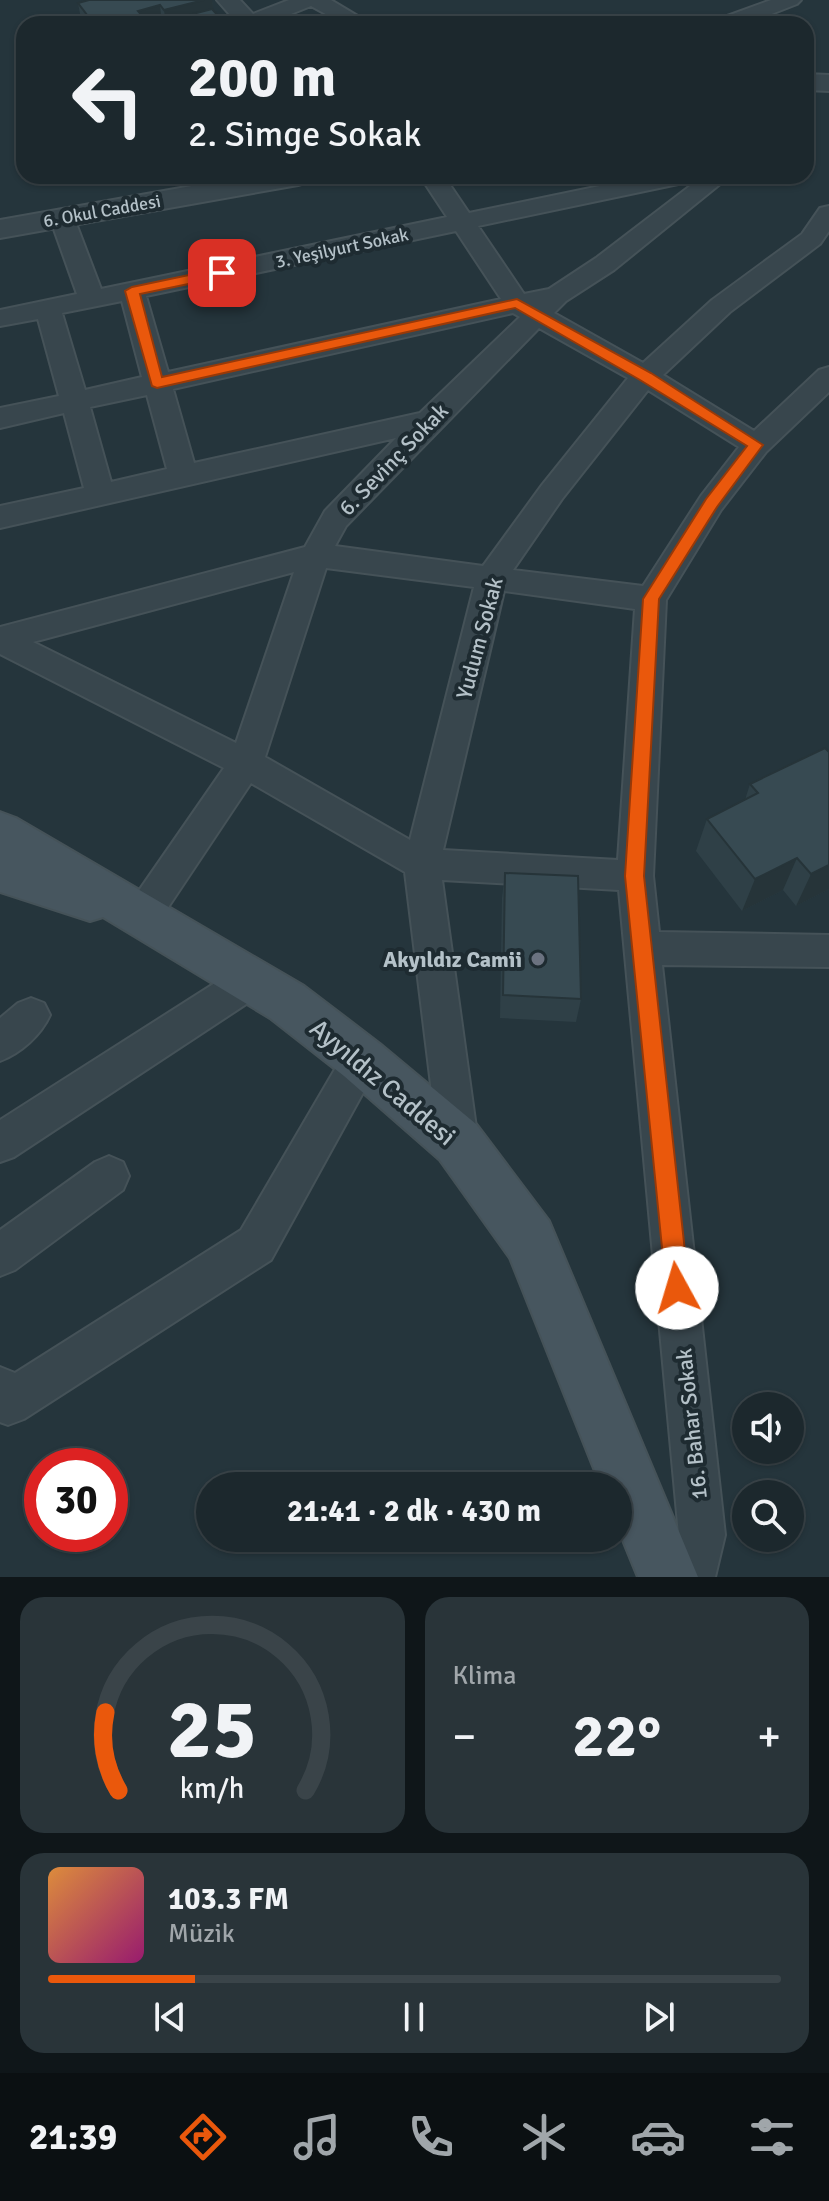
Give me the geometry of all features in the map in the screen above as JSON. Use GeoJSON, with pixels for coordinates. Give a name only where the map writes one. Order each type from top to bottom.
{"type":"FeatureCollection","features":[{"type":"Feature","properties":{"kind":"main road","name":"Ayyıldız Caddesi"},"geometry":{"type":"LineString","coordinates":[[0,831],[287,1002],[362,1060],[458,1142],[530,1240],[668,1577]]}},
{"type":"Feature","properties":{"kind":"main road","name":"Ayyıldız Caddesi"},"geometry":{"type":"LineString","coordinates":[[0,872],[142,916]]}},
{"type":"Feature","properties":{"kind":"street"},"geometry":{"type":"LineString","coordinates":[[228,0],[243,16]]}},
{"type":"Feature","properties":{"kind":"street"},"geometry":{"type":"LineString","coordinates":[[294,16],[308,0]]}},
{"type":"Feature","properties":{"kind":"street"},"geometry":{"type":"LineString","coordinates":[[315,0],[345,16]]}},
{"type":"Feature","properties":{"kind":"street"},"geometry":{"type":"LineString","coordinates":[[748,16],[790,0]]}},
{"type":"Feature","properties":{"kind":"street","name":"6. Okul Caddesi"},"geometry":{"type":"LineString","coordinates":[[0,229],[253,184]]}},
{"type":"Feature","properties":{"kind":"street"},"geometry":{"type":"LineString","coordinates":[[437,184],[462,223],[537,305],[756,445]]}},
{"type":"Feature","properties":{"kind":"street","name":"3. Yeşilyurt Sokak"},"geometry":{"type":"LineString","coordinates":[[0,318],[645,184]]}},
{"type":"Feature","properties":{"kind":"street","name":"6. Sevinç Sokak"},"geometry":{"type":"LineString","coordinates":[[142,916],[246,763],[315,555],[335,519],[537,305],[605,264],[708,184]]}},
{"type":"Feature","properties":{"kind":"street","name":"Yudum Sokak"},"geometry":{"type":"LineString","coordinates":[[458,1142],[422,864],[492,576],[552,492],[645,376],[721,306],[811,239],[829,213]]}},
{"type":"Feature","properties":{"kind":"street"},"geometry":{"type":"LineString","coordinates":[[62,218],[92,300]]}},
{"type":"Feature","properties":{"kind":"street"},"geometry":{"type":"LineString","coordinates":[[132,291],[183,475]]}},
{"type":"Feature","properties":{"kind":"street"},"geometry":{"type":"LineString","coordinates":[[0,418],[537,305]]}},
{"type":"Feature","properties":{"kind":"street"},"geometry":{"type":"LineString","coordinates":[[48,309],[100,493]]}},
{"type":"Feature","properties":{"kind":"street","name":"16. Bahar Sokak"},"geometry":{"type":"LineString","coordinates":[[692,1577],[702,1535],[635,876],[651,599],[711,503],[756,445],[829,376]]}},
{"type":"Feature","properties":{"kind":"street"},"geometry":{"type":"LineString","coordinates":[[0,517],[429,421]]}},
{"type":"Feature","properties":{"kind":"street"},"geometry":{"type":"LineString","coordinates":[[0,640],[315,555],[651,599]]}},
{"type":"Feature","properties":{"kind":"street"},"geometry":{"type":"LineString","coordinates":[[0,640],[246,763],[422,864],[635,876]]}},
{"type":"Feature","properties":{"kind":"street"},"geometry":{"type":"LineString","coordinates":[[643,948],[829,951]]}},
{"type":"Feature","properties":{"kind":"street"},"geometry":{"type":"LineString","coordinates":[[0,1143],[250,981]]}},
{"type":"Feature","properties":{"kind":"street"},"geometry":{"type":"LineString","coordinates":[[0,1043],[31,1015]]}},
{"type":"Feature","properties":{"kind":"street"},"geometry":{"type":"LineString","coordinates":[[0,1389],[8,1403],[256,1245],[362,1060]]}},
{"type":"Feature","properties":{"kind":"street"},"geometry":{"type":"LineString","coordinates":[[0,1255],[109,1176]]}},
{"type":"Feature","properties":{"kind":"building"},"geometry":{"type":"Polygon","coordinates":[[[89,0],[204,0],[164,10],[160,5],[138,11],[142,16],[88,16],[78,3],[89,0]]]}},
{"type":"Feature","properties":{"kind":"building"},"geometry":{"type":"Polygon","coordinates":[[[212,9],[218,16],[185,16],[212,9]]]}},
{"type":"Feature","properties":{"kind":"building"},"geometry":{"type":"Polygon","coordinates":[[[825,748],[829,752],[829,865],[811,874],[797,858],[755,879],[707,819],[758,793],[750,784],[825,748]]]}},
{"type":"Feature","properties":{"kind":"building","name":"Akyıldız Camii"},"geometry":{"type":"Polygon","coordinates":[[[505,873],[578,876],[581,999],[503,995],[505,873]]]}},
{"type":"Feature","properties":{"kind":"place","name":"Akyıldız Camii"},"geometry":{"type":"Point","coordinates":[538,959]}},
{"type":"Feature","properties":{"kind":"route"},"geometry":{"type":"LineString","coordinates":[[222,273],[132,291],[157,383],[517,304],[645,376],[756,445],[711,503],[651,599],[635,876],[677,1288]]}}]}
